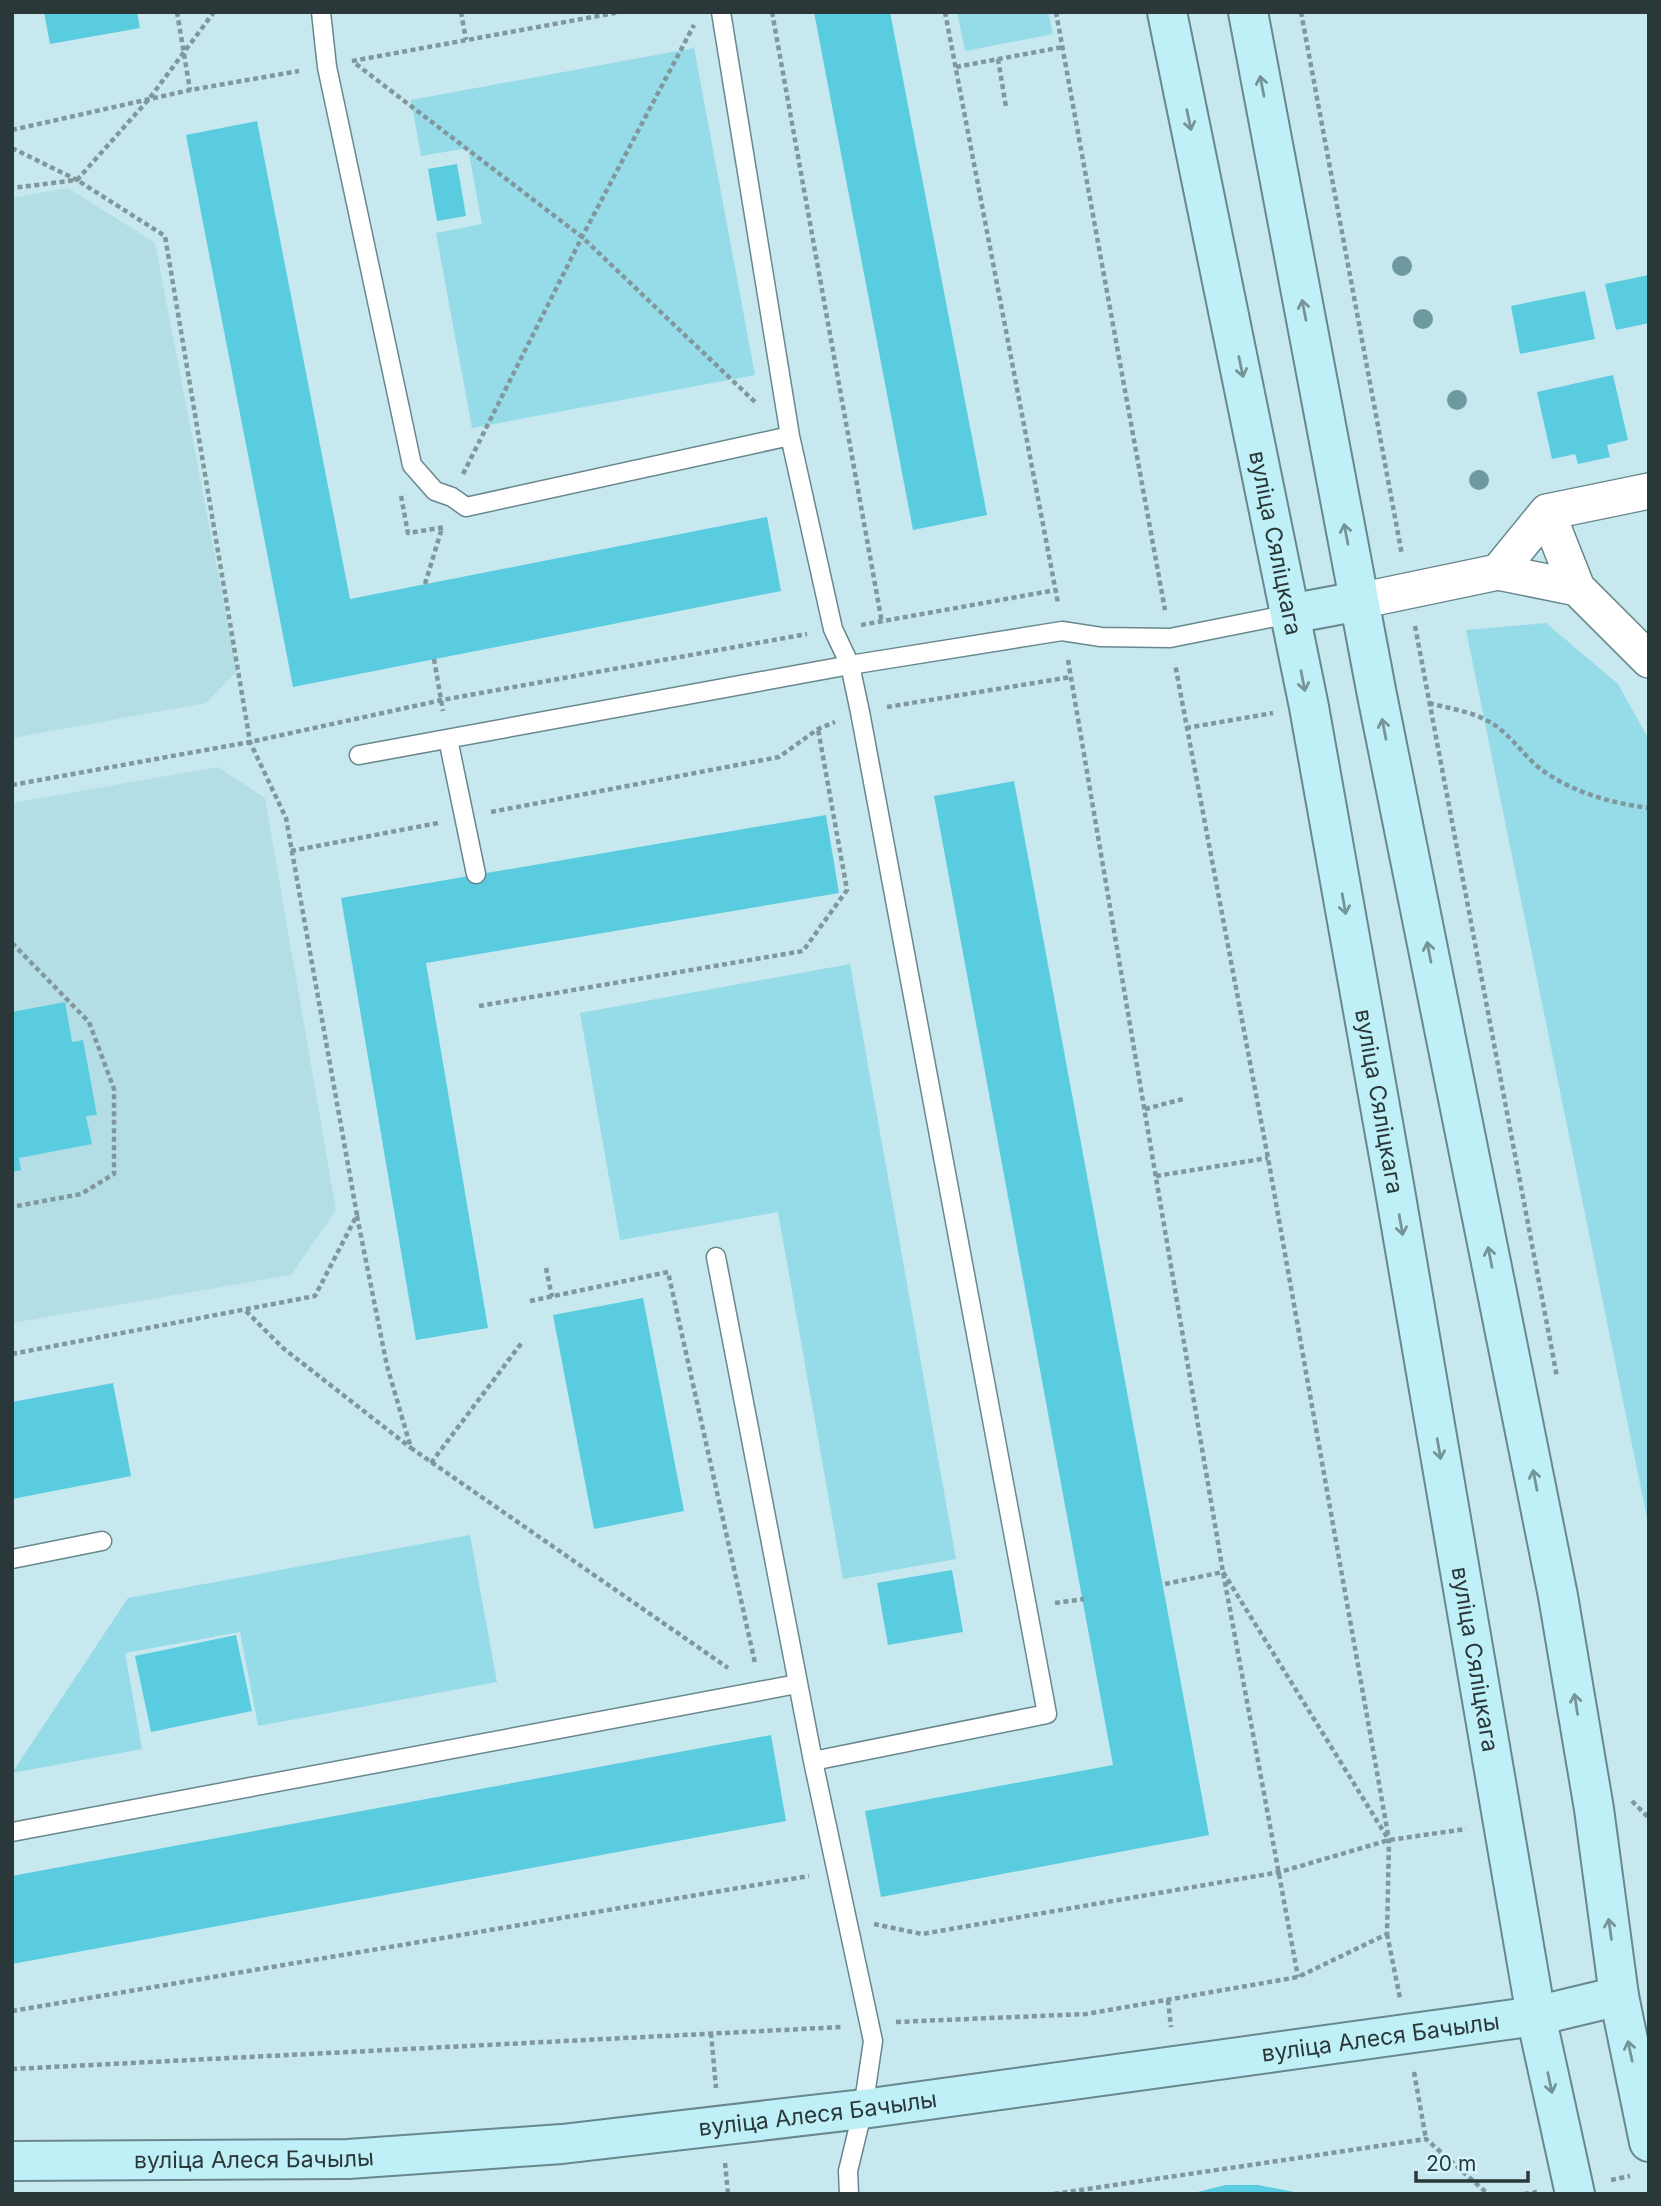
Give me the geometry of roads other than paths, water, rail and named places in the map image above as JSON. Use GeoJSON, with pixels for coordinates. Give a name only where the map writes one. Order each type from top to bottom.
{"type":"FeatureCollection","features":[{"type":"Feature","properties":{"kind":"main road","name":"вуліца Сяліцкага"},"geometry":{"type":"LineString","coordinates":[[1167,12],[1290,614],[1393,1179],[1536,2016],[1575,2194]]}},
{"type":"Feature","properties":{"kind":"main road"},"geometry":{"type":"LineString","coordinates":[[1248,12],[1359,601],[1558,1596],[1609,1802],[1619,1996],[1649,2142]]}},
{"type":"Feature","properties":{"kind":"main road"},"geometry":{"type":"LineString","coordinates":[[1290,614],[1359,601]]}},
{"type":"Feature","properties":{"kind":"main road","name":"вуліца Алеся Бачылы"},"geometry":{"type":"LineString","coordinates":[[12,2161],[348,2159],[562,2144],[863,2109],[1536,2016],[1619,1996]]}},
{"type":"Feature","properties":{"kind":"street"},"geometry":{"type":"LineString","coordinates":[[1498,572],[1547,512],[1649,491]]}},
{"type":"Feature","properties":{"kind":"street"},"geometry":{"type":"LineString","coordinates":[[1547,512],[1577,588],[1649,660]]}},
{"type":"Feature","properties":{"kind":"street"},"geometry":{"type":"LineString","coordinates":[[1359,601],[1498,572],[1577,588]]}},
{"type":"Feature","properties":{"kind":"lane"},"geometry":{"type":"LineString","coordinates":[[321,12],[327,67],[412,465],[435,491],[452,496],[466,507],[790,436]]}},
{"type":"Feature","properties":{"kind":"lane"},"geometry":{"type":"LineString","coordinates":[[721,12],[790,436],[833,629],[850,665],[1047,1714],[813,1761]]}},
{"type":"Feature","properties":{"kind":"lane"},"geometry":{"type":"LineString","coordinates":[[359,755],[850,665],[1062,631],[1101,637],[1170,638],[1290,614]]}},
{"type":"Feature","properties":{"kind":"lane"},"geometry":{"type":"LineString","coordinates":[[448,739],[477,874]]}},
{"type":"Feature","properties":{"kind":"lane"},"geometry":{"type":"LineString","coordinates":[[716,1257],[797,1684],[873,2042],[863,2109],[848,2171],[849,2194]]}},
{"type":"Feature","properties":{"kind":"lane"},"geometry":{"type":"LineString","coordinates":[[12,1559],[102,1541]]}},
{"type":"Feature","properties":{"kind":"lane"},"geometry":{"type":"LineString","coordinates":[[12,1832],[797,1684]]}}]}
